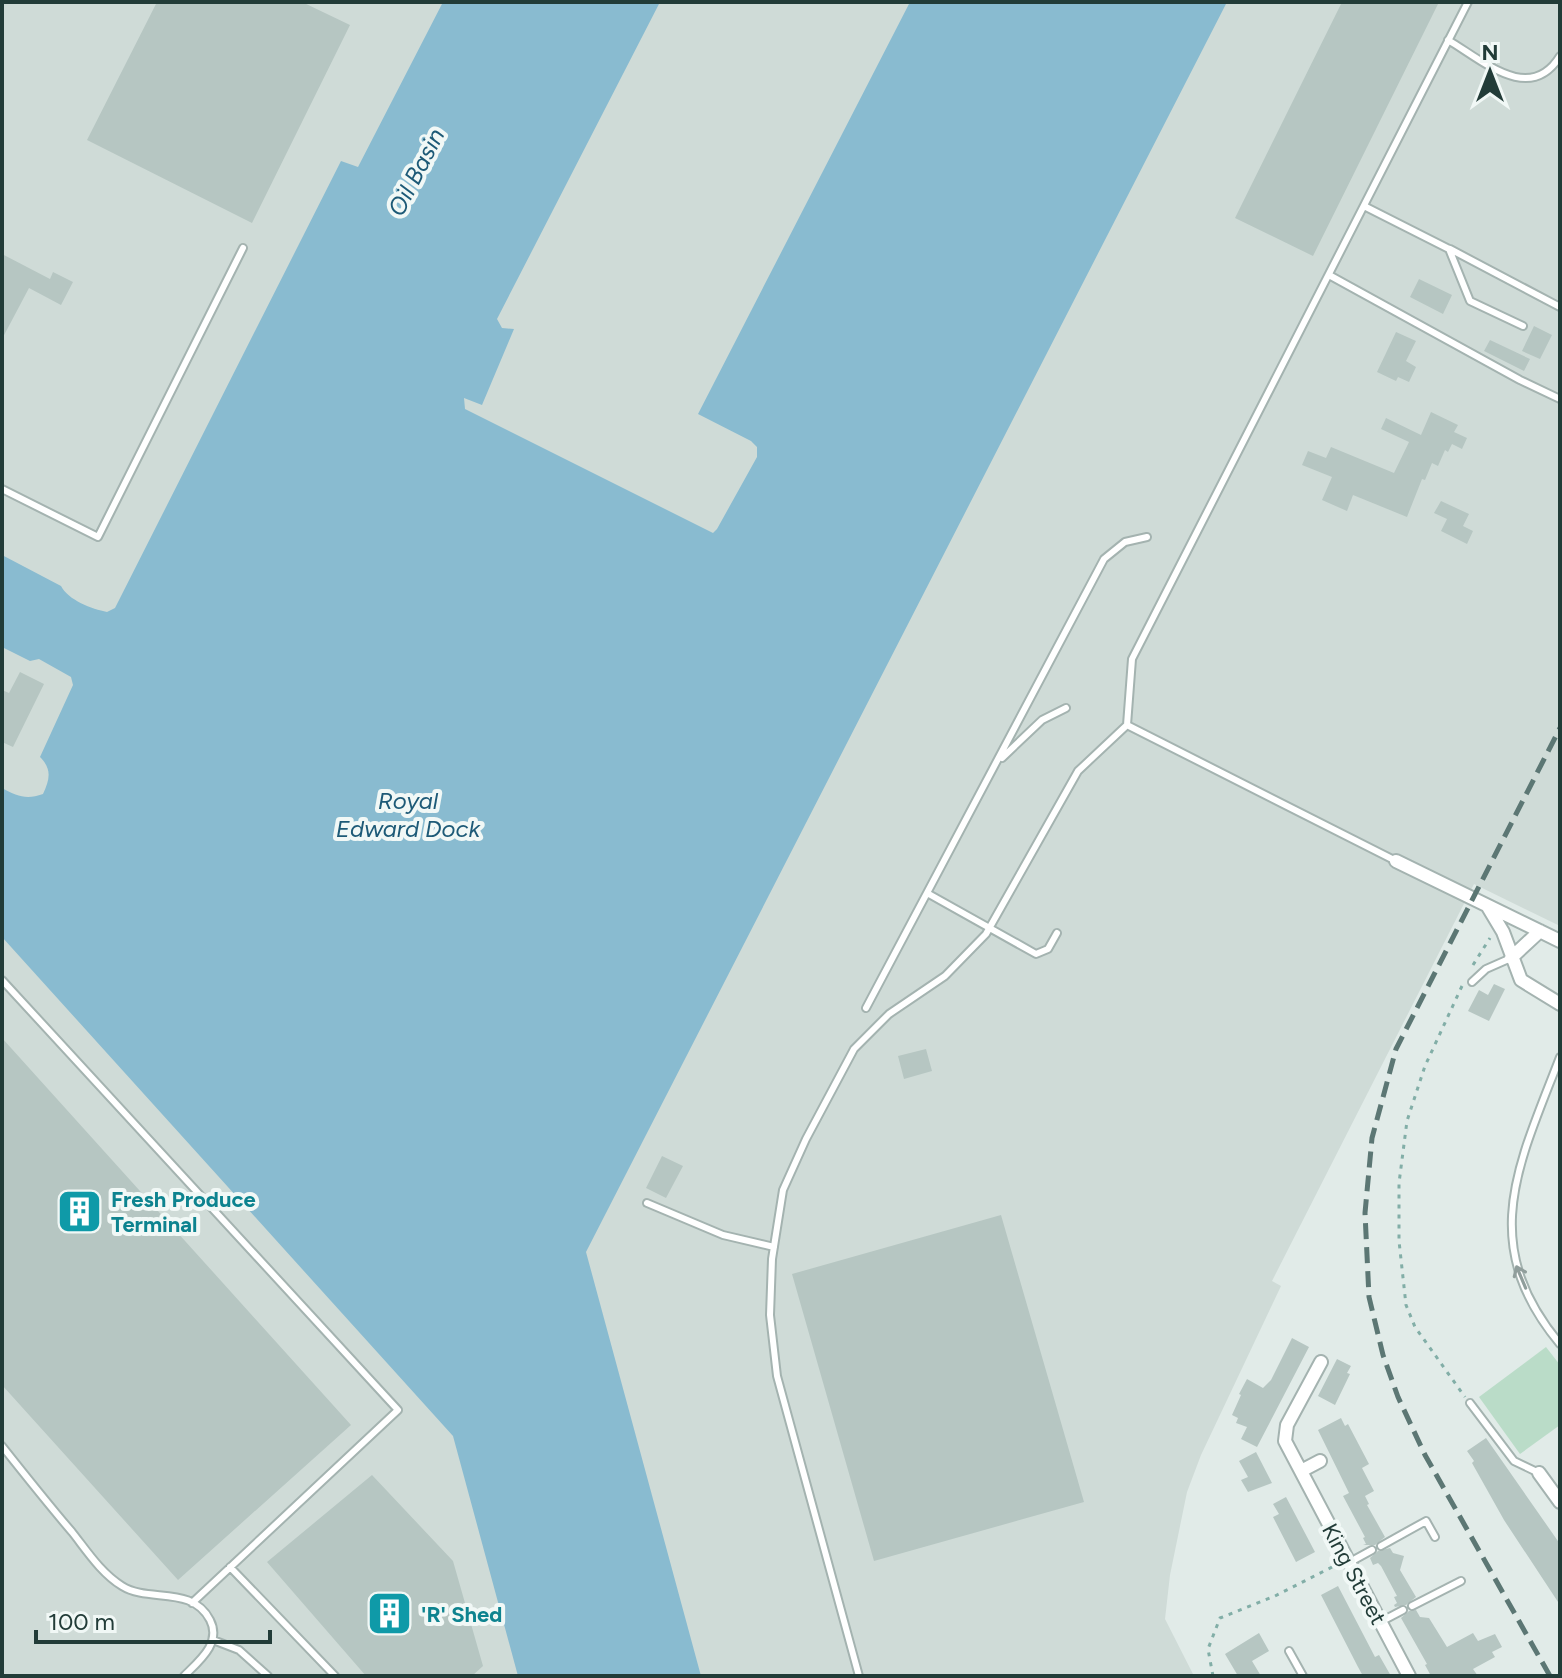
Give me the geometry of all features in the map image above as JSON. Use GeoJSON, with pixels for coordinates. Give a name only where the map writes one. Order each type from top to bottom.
{"type":"FeatureCollection","features":[{"type":"Feature","properties":{"kind":"street"},"geometry":{"type":"LineString","coordinates":[[1396,861],[1560,941]]}},
{"type":"Feature","properties":{"kind":"street"},"geometry":{"type":"LineString","coordinates":[[1488,907],[1503,932],[1517,974],[1526,984],[1560,1004]]}},
{"type":"Feature","properties":{"kind":"street"},"geometry":{"type":"LineString","coordinates":[[1511,958],[1540,931]]}},
{"type":"Feature","properties":{"kind":"street","name":"King Street"},"geometry":{"type":"LineString","coordinates":[[1321,1362],[1285,1433],[1285,1441],[1409,1676]]}},
{"type":"Feature","properties":{"kind":"street"},"geometry":{"type":"LineString","coordinates":[[1301,1471],[1320,1461]]}},
{"type":"Feature","properties":{"kind":"street"},"geometry":{"type":"LineString","coordinates":[[1539,1473],[1560,1502]]}},
{"type":"Feature","properties":{"kind":"lane"},"geometry":{"type":"LineString","coordinates":[[859,1676],[777,1376],[770,1315],[774,1247],[783,1190],[854,1049],[889,1014],[945,976],[990,928],[1078,771],[1127,725],[1132,659],[1468,2]]}},
{"type":"Feature","properties":{"kind":"lane"},"geometry":{"type":"LineString","coordinates":[[1448,40],[1497,70],[1517,78],[1541,75],[1560,56]]}},
{"type":"Feature","properties":{"kind":"lane"},"geometry":{"type":"LineString","coordinates":[[1364,206],[1560,307]]}},
{"type":"Feature","properties":{"kind":"lane"},"geometry":{"type":"LineString","coordinates":[[2,489],[98,537],[243,248]]}},
{"type":"Feature","properties":{"kind":"lane"},"geometry":{"type":"LineString","coordinates":[[1449,249],[1470,301],[1523,326]]}},
{"type":"Feature","properties":{"kind":"lane"},"geometry":{"type":"LineString","coordinates":[[1329,275],[1560,399]]}},
{"type":"Feature","properties":{"kind":"lane"},"geometry":{"type":"LineString","coordinates":[[866,1008],[1104,559],[1125,542],[1147,537]]}},
{"type":"Feature","properties":{"kind":"lane"},"geometry":{"type":"LineString","coordinates":[[996,763],[1042,720],[1066,708]]}},
{"type":"Feature","properties":{"kind":"lane"},"geometry":{"type":"LineString","coordinates":[[1127,725],[1396,861]]}},
{"type":"Feature","properties":{"kind":"lane"},"geometry":{"type":"LineString","coordinates":[[927,893],[1036,954],[1048,949],[1057,933]]}},
{"type":"Feature","properties":{"kind":"lane"},"geometry":{"type":"LineString","coordinates":[[1468,982],[1486,969],[1511,958]]}},
{"type":"Feature","properties":{"kind":"lane"},"geometry":{"type":"LineString","coordinates":[[2,980],[398,1410],[192,1603]]}},
{"type":"Feature","properties":{"kind":"lane"},"geometry":{"type":"LineString","coordinates":[[1560,1057],[1518,1169],[1512,1194],[1511,1218],[1516,1267],[1542,1322],[1560,1344]]}},
{"type":"Feature","properties":{"kind":"lane"},"geometry":{"type":"LineString","coordinates":[[647,1203],[723,1235],[774,1247]]}},
{"type":"Feature","properties":{"kind":"lane"},"geometry":{"type":"LineString","coordinates":[[1470,1403],[1514,1461],[1539,1473]]}},
{"type":"Feature","properties":{"kind":"lane"},"geometry":{"type":"LineString","coordinates":[[2,1446],[88,1552],[122,1586],[134,1592],[182,1597],[209,1618],[212,1643],[184,1676]]}},
{"type":"Feature","properties":{"kind":"lane"},"geometry":{"type":"LineString","coordinates":[[1381,1546],[1426,1521],[1435,1537]]}},
{"type":"Feature","properties":{"kind":"lane"},"geometry":{"type":"LineString","coordinates":[[1348,1562],[1372,1550]]}},
{"type":"Feature","properties":{"kind":"lane"},"geometry":{"type":"LineString","coordinates":[[230,1567],[335,1676]]}},
{"type":"Feature","properties":{"kind":"lane"},"geometry":{"type":"LineString","coordinates":[[1412,1606],[1461,1581]]}},
{"type":"Feature","properties":{"kind":"lane"},"geometry":{"type":"LineString","coordinates":[[1380,1622],[1403,1610]]}},
{"type":"Feature","properties":{"kind":"lane"},"geometry":{"type":"LineString","coordinates":[[212,1643],[239,1650],[268,1676]]}},
{"type":"Feature","properties":{"kind":"lane"},"geometry":{"type":"LineString","coordinates":[[1289,1651],[1303,1676]]}},
{"type":"Feature","properties":{"kind":"path"},"geometry":{"type":"LineString","coordinates":[[1471,968],[1488,940],[1503,932]]}},
{"type":"Feature","properties":{"kind":"path"},"geometry":{"type":"LineString","coordinates":[[1468,982],[1425,1066],[1407,1121],[1399,1183],[1399,1241],[1406,1305],[1415,1327],[1470,1403]]}},
{"type":"Feature","properties":{"kind":"path"},"geometry":{"type":"LineString","coordinates":[[1213,1676],[1208,1649],[1220,1618],[1348,1562]]}},
{"type":"Feature","properties":{"kind":"shaded area"},"geometry":{"type":"Polygon","coordinates":[[[2,2],[1560,2],[1560,926],[1474,884],[1272,1281],[1281,1286],[1201,1455],[1187,1492],[1170,1575],[1165,1619],[1194,1676],[2,1676],[2,2]]]}},
{"type":"Feature","properties":{"kind":"green space"},"geometry":{"type":"Polygon","coordinates":[[[1546,1347],[1560,1365],[1560,1425],[1520,1454],[1479,1397],[1546,1347]]]}},
{"type":"Feature","properties":{"kind":"water","name":"Royal Edward Dock"},"geometry":{"type":"Polygon","coordinates":[[[443,2],[660,2],[497,319],[502,328],[514,329],[482,405],[464,398],[465,409],[713,533],[757,457],[757,447],[698,414],[910,2],[1227,2],[586,1252],[701,1676],[518,1676],[453,1436],[2,937],[2,788],[22,796],[43,794],[49,774],[40,757],[73,685],[71,677],[39,659],[30,661],[2,647],[2,555],[61,586],[69,596],[81,603],[107,612],[115,608],[341,161],[358,167],[443,2]]]}},
{"type":"Feature","properties":{"kind":"building"},"geometry":{"type":"Polygon","coordinates":[[[157,2],[302,2],[350,25],[252,223],[87,140],[157,2]]]}},
{"type":"Feature","properties":{"kind":"building"},"geometry":{"type":"Polygon","coordinates":[[[1342,2],[1439,2],[1313,256],[1235,218],[1342,2]]]}},
{"type":"Feature","properties":{"kind":"building"},"geometry":{"type":"Polygon","coordinates":[[[2,254],[50,279],[53,272],[73,282],[61,305],[29,288],[2,339],[2,254]]]}},
{"type":"Feature","properties":{"kind":"building"},"geometry":{"type":"Polygon","coordinates":[[[1419,279],[1452,295],[1443,314],[1410,297],[1419,279]]]}},
{"type":"Feature","properties":{"kind":"building"},"geometry":{"type":"Polygon","coordinates":[[[1534,326],[1552,335],[1540,359],[1522,351],[1534,326]]]}},
{"type":"Feature","properties":{"kind":"building"},"geometry":{"type":"Polygon","coordinates":[[[1396,332],[1416,341],[1406,361],[1416,367],[1409,382],[1398,377],[1396,381],[1377,372],[1396,332]]]}},
{"type":"Feature","properties":{"kind":"building"},"geometry":{"type":"Polygon","coordinates":[[[1490,340],[1530,359],[1524,371],[1484,351],[1490,340]]]}},
{"type":"Feature","properties":{"kind":"building"},"geometry":{"type":"Polygon","coordinates":[[[1431,412],[1458,425],[1454,432],[1467,438],[1462,449],[1452,444],[1448,452],[1445,450],[1438,466],[1432,463],[1407,517],[1353,495],[1347,511],[1322,500],[1332,477],[1302,465],[1308,451],[1326,458],[1331,447],[1394,473],[1409,442],[1381,429],[1386,418],[1421,435],[1431,412]]]}},
{"type":"Feature","properties":{"kind":"building"},"geometry":{"type":"Polygon","coordinates":[[[1441,501],[1469,514],[1463,526],[1473,531],[1467,544],[1441,531],[1447,519],[1434,513],[1441,501]]]}},
{"type":"Feature","properties":{"kind":"building"},"geometry":{"type":"Polygon","coordinates":[[[20,672],[44,684],[13,747],[2,742],[2,690],[9,693],[20,672]]]}},
{"type":"Feature","properties":{"kind":"building"},"geometry":{"type":"Polygon","coordinates":[[[1494,984],[1505,989],[1489,1021],[1468,1011],[1479,990],[1488,995],[1494,984]]]}},
{"type":"Feature","properties":{"kind":"building","name":"Fresh Produce Terminal"},"geometry":{"type":"Polygon","coordinates":[[[2,1038],[351,1425],[178,1580],[2,1385],[2,1038]]]}},
{"type":"Feature","properties":{"kind":"building"},"geometry":{"type":"Polygon","coordinates":[[[926,1049],[932,1071],[904,1079],[898,1056],[926,1049]]]}},
{"type":"Feature","properties":{"kind":"building"},"geometry":{"type":"Polygon","coordinates":[[[662,1156],[683,1166],[666,1198],[646,1188],[662,1156]]]}},
{"type":"Feature","properties":{"kind":"building"},"geometry":{"type":"Polygon","coordinates":[[[1001,1215],[1084,1502],[874,1561],[792,1274],[1001,1215]]]}},
{"type":"Feature","properties":{"kind":"building"},"geometry":{"type":"Polygon","coordinates":[[[1292,1338],[1309,1347],[1257,1447],[1241,1439],[1247,1427],[1236,1423],[1238,1418],[1232,1415],[1247,1379],[1263,1388],[1271,1380],[1292,1338]]]}},
{"type":"Feature","properties":{"kind":"building"},"geometry":{"type":"Polygon","coordinates":[[[1337,1359],[1351,1366],[1335,1405],[1318,1396],[1337,1359]]]}},
{"type":"Feature","properties":{"kind":"building"},"geometry":{"type":"Polygon","coordinates":[[[1341,1418],[1345,1426],[1348,1424],[1369,1464],[1362,1468],[1374,1491],[1365,1496],[1385,1537],[1375,1545],[1363,1545],[1366,1544],[1365,1537],[1343,1496],[1349,1493],[1318,1430],[1341,1418]]]}},
{"type":"Feature","properties":{"kind":"building"},"geometry":{"type":"Polygon","coordinates":[[[1486,1438],[1560,1544],[1560,1605],[1504,1520],[1472,1463],[1474,1461],[1467,1451],[1486,1438]]]}},
{"type":"Feature","properties":{"kind":"building"},"geometry":{"type":"Polygon","coordinates":[[[1256,1452],[1272,1483],[1248,1492],[1241,1480],[1248,1477],[1239,1461],[1256,1452]]]}},
{"type":"Feature","properties":{"kind":"building","name":"'R' Shed"},"geometry":{"type":"Polygon","coordinates":[[[372,1475],[453,1561],[483,1666],[472,1676],[366,1676],[267,1562],[372,1475]]]}},
{"type":"Feature","properties":{"kind":"building"},"geometry":{"type":"Polygon","coordinates":[[[1286,1497],[1315,1552],[1296,1562],[1273,1517],[1279,1514],[1273,1504],[1286,1497]]]}},
{"type":"Feature","properties":{"kind":"building"},"geometry":{"type":"Polygon","coordinates":[[[1390,1548],[1393,1553],[1404,1556],[1400,1570],[1416,1597],[1406,1605],[1395,1607],[1394,1597],[1397,1596],[1381,1566],[1378,1563],[1373,1565],[1370,1558],[1378,1551],[1390,1548]]]}},
{"type":"Feature","properties":{"kind":"building"},"geometry":{"type":"Polygon","coordinates":[[[1338,1586],[1375,1657],[1379,1655],[1391,1676],[1363,1676],[1321,1595],[1338,1586]]]}},
{"type":"Feature","properties":{"kind":"building"},"geometry":{"type":"Polygon","coordinates":[[[1416,1610],[1420,1617],[1429,1618],[1447,1647],[1473,1633],[1478,1641],[1495,1634],[1502,1647],[1492,1652],[1495,1657],[1473,1669],[1478,1676],[1431,1676],[1401,1618],[1409,1611],[1416,1610]]]}},
{"type":"Feature","properties":{"kind":"building"},"geometry":{"type":"Polygon","coordinates":[[[1259,1633],[1269,1651],[1252,1661],[1261,1676],[1238,1676],[1225,1654],[1259,1633]]]}},
{"type":"Feature","properties":{"kind":"railway"},"geometry":{"type":"LineString","coordinates":[[1550,1676],[1425,1455],[1398,1397],[1383,1355],[1369,1297],[1365,1213],[1372,1138],[1396,1049],[1560,728]]}},
{"type":"Feature","properties":{"kind":"place","name":"Fresh Produce Terminal"},"geometry":{"type":"Point","coordinates":[80,1212]}},
{"type":"Feature","properties":{"kind":"place","name":"'R' Shed"},"geometry":{"type":"Point","coordinates":[390,1614]}},
{"type":"Feature","properties":{"kind":"water label","name":"Oil Basin"},"geometry":{"type":"Point","coordinates":[416,172]}}]}
